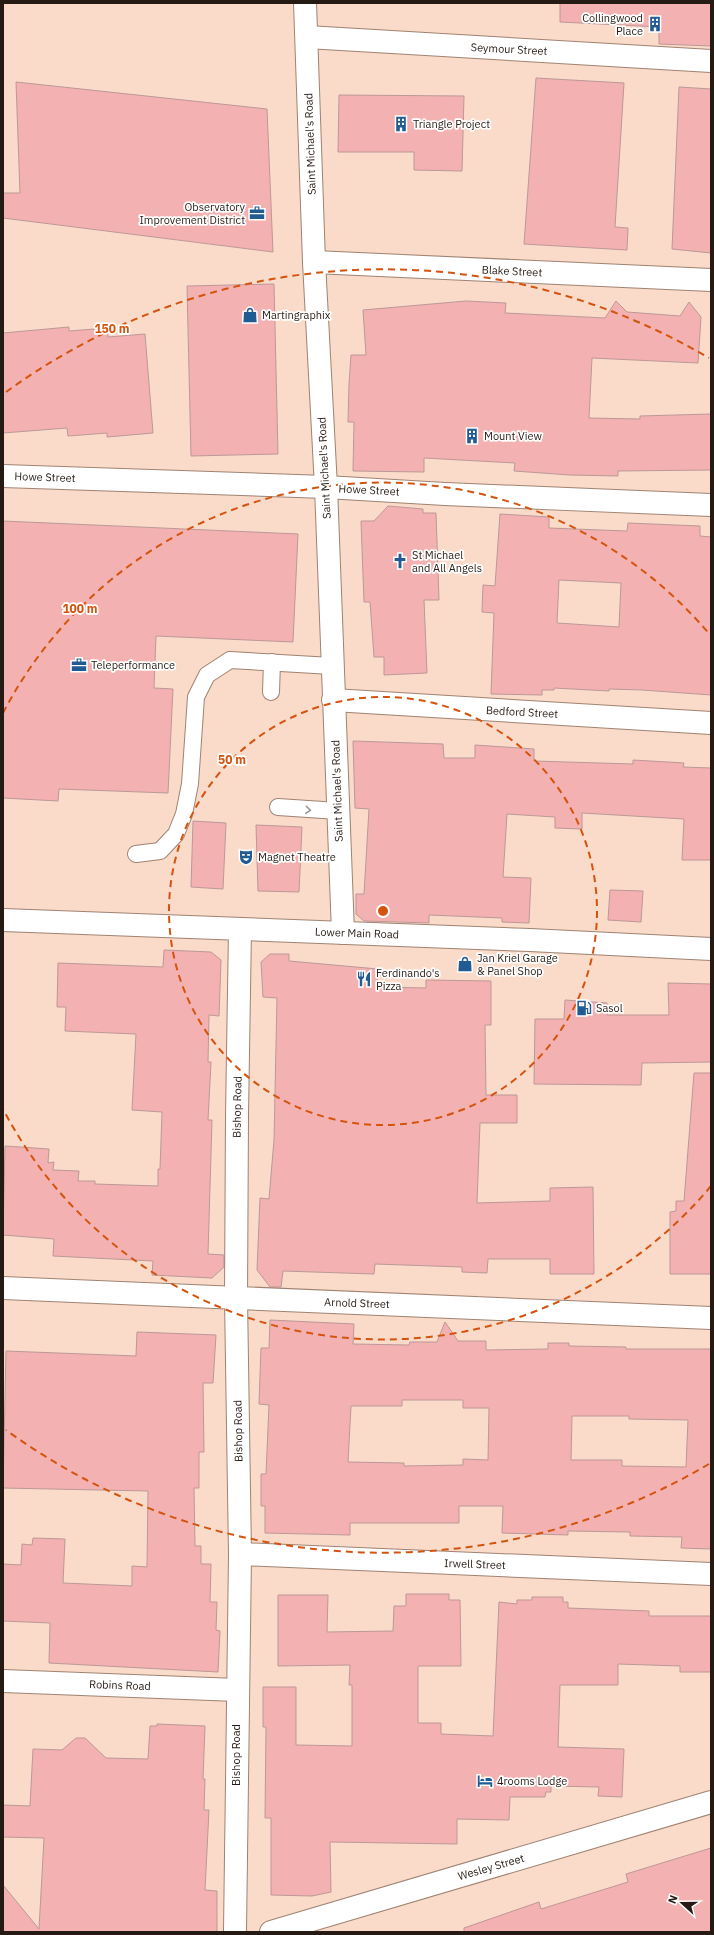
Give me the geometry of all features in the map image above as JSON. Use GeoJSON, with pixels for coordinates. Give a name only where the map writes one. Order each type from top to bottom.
{"type":"FeatureCollection","features":[{"type":"Feature","properties":{"kind":"street","name":"Saint Michael's Road"},"geometry":{"type":"LineString","coordinates":[[305,3],[314,262],[326,487],[343,932]]}},
{"type":"Feature","properties":{"kind":"street","name":"Seymour Street"},"geometry":{"type":"LineString","coordinates":[[306,37],[711,61]]}},
{"type":"Feature","properties":{"kind":"street","name":"Blake Street"},"geometry":{"type":"LineString","coordinates":[[314,262],[711,280]]}},
{"type":"Feature","properties":{"kind":"street","name":"Howe Street"},"geometry":{"type":"LineString","coordinates":[[3,476],[326,487],[446,494],[711,505]]}},
{"type":"Feature","properties":{"kind":"street","name":"Bedford Street"},"geometry":{"type":"LineString","coordinates":[[333,700],[711,723]]}},
{"type":"Feature","properties":{"kind":"street","name":"Lower Main Road"},"geometry":{"type":"LineString","coordinates":[[3,920],[343,932],[711,949]]}},
{"type":"Feature","properties":{"kind":"street","name":"Bishop Road"},"geometry":{"type":"LineString","coordinates":[[235,1932],[237,1690],[240,1554],[236,1298],[236,1115],[240,929]]}},
{"type":"Feature","properties":{"kind":"street","name":"Arnold Street"},"geometry":{"type":"LineString","coordinates":[[3,1288],[711,1318]]}},
{"type":"Feature","properties":{"kind":"street","name":"Irwell Street"},"geometry":{"type":"LineString","coordinates":[[240,1554],[711,1574]]}},
{"type":"Feature","properties":{"kind":"street","name":"Robins Road"},"geometry":{"type":"LineString","coordinates":[[3,1681],[237,1690]]}},
{"type":"Feature","properties":{"kind":"street","name":"Wesley Street"},"geometry":{"type":"LineString","coordinates":[[272,1932],[711,1802]]}},
{"type":"Feature","properties":{"kind":"lane"},"geometry":{"type":"LineString","coordinates":[[136,854],[160,851],[176,834],[184,814],[190,784],[196,697],[207,675],[230,660],[332,666]]}},
{"type":"Feature","properties":{"kind":"lane"},"geometry":{"type":"LineString","coordinates":[[271,692],[272,662]]}},
{"type":"Feature","properties":{"kind":"lane"},"geometry":{"type":"LineString","coordinates":[[278,807],[338,812]]}},
{"type":"Feature","properties":{"kind":"building","name":"Collingwood Place"},"geometry":{"type":"Polygon","coordinates":[[[560,3],[711,3],[711,46],[659,44],[659,27],[560,22],[560,3]]]}},
{"type":"Feature","properties":{"kind":"building"},"geometry":{"type":"Polygon","coordinates":[[[536,78],[624,83],[615,227],[628,228],[627,250],[524,244],[536,78]]]}},
{"type":"Feature","properties":{"kind":"building"},"geometry":{"type":"Polygon","coordinates":[[[16,82],[267,109],[273,252],[3,218],[3,193],[20,193],[16,82]]]}},
{"type":"Feature","properties":{"kind":"building"},"geometry":{"type":"Polygon","coordinates":[[[679,87],[711,89],[711,253],[672,249],[679,87]]]}},
{"type":"Feature","properties":{"kind":"building","name":"Triangle Project"},"geometry":{"type":"Polygon","coordinates":[[[339,95],[464,96],[462,171],[414,170],[414,152],[338,152],[339,95]]]}},
{"type":"Feature","properties":{"kind":"building"},"geometry":{"type":"Polygon","coordinates":[[[274,284],[278,454],[191,456],[187,286],[274,284]]]}},
{"type":"Feature","properties":{"kind":"building"},"geometry":{"type":"Polygon","coordinates":[[[466,301],[506,303],[505,313],[605,318],[616,301],[627,312],[680,316],[689,302],[701,317],[698,363],[592,358],[589,418],[640,419],[640,416],[711,414],[711,470],[618,471],[618,476],[570,475],[514,471],[515,463],[424,458],[424,472],[353,471],[354,422],[348,422],[349,384],[351,355],[366,355],[363,310],[466,301]]]}},
{"type":"Feature","properties":{"kind":"building"},"geometry":{"type":"Polygon","coordinates":[[[69,327],[69,331],[107,328],[108,337],[145,334],[153,433],[107,437],[107,433],[68,436],[67,428],[3,433],[3,333],[69,327]]]}},
{"type":"Feature","properties":{"kind":"building","name":"St Michael and All Angels"},"geometry":{"type":"Polygon","coordinates":[[[388,506],[423,509],[423,513],[436,513],[439,600],[424,600],[427,673],[384,675],[384,657],[374,657],[370,602],[364,602],[361,521],[374,521],[388,506]]]}},
{"type":"Feature","properties":{"kind":"building"},"geometry":{"type":"Polygon","coordinates":[[[500,514],[549,517],[549,528],[627,531],[628,523],[700,526],[700,536],[711,537],[711,695],[642,690],[609,689],[609,691],[554,688],[554,690],[542,690],[542,695],[491,694],[494,613],[482,612],[483,585],[495,586],[500,514]],[[559,580],[557,623],[619,627],[621,583],[559,580]]]}},
{"type":"Feature","properties":{"kind":"building","name":"Teleperformance"},"geometry":{"type":"Polygon","coordinates":[[[3,521],[298,534],[293,642],[156,636],[154,688],[173,689],[168,793],[59,789],[58,801],[3,798],[3,521]]]}},
{"type":"Feature","properties":{"kind":"building"},"geometry":{"type":"Polygon","coordinates":[[[353,741],[443,744],[444,758],[475,758],[475,745],[534,749],[534,761],[633,764],[633,760],[684,763],[683,767],[711,768],[711,860],[682,860],[684,819],[582,813],[582,829],[555,828],[555,817],[507,814],[503,877],[531,878],[529,923],[502,922],[502,918],[429,915],[429,923],[364,921],[356,914],[356,894],[364,894],[369,809],[355,808],[353,741]]]}},
{"type":"Feature","properties":{"kind":"building"},"geometry":{"type":"Polygon","coordinates":[[[193,821],[226,823],[223,889],[191,887],[193,821]]]}},
{"type":"Feature","properties":{"kind":"building"},"geometry":{"type":"Polygon","coordinates":[[[256,825],[302,827],[299,892],[258,891],[256,825]]]}},
{"type":"Feature","properties":{"kind":"building"},"geometry":{"type":"Polygon","coordinates":[[[610,890],[643,891],[641,922],[608,920],[610,890]]]}},
{"type":"Feature","properties":{"kind":"building"},"geometry":{"type":"Polygon","coordinates":[[[164,950],[211,952],[221,960],[219,1016],[209,1015],[208,1062],[211,1062],[208,1120],[212,1120],[208,1254],[224,1255],[224,1267],[212,1278],[152,1275],[153,1261],[53,1256],[54,1239],[3,1235],[5,1146],[49,1149],[48,1163],[54,1162],[53,1170],[79,1171],[78,1181],[95,1181],[95,1184],[158,1186],[162,1112],[132,1110],[136,1034],[65,1031],[66,1007],[57,1007],[58,963],[163,967],[164,950]]]}},
{"type":"Feature","properties":{"kind":"building"},"geometry":{"type":"Polygon","coordinates":[[[270,954],[289,954],[289,961],[378,969],[377,987],[426,988],[426,980],[491,981],[491,1025],[485,1025],[486,1095],[517,1095],[517,1123],[480,1123],[477,1203],[550,1201],[550,1188],[593,1187],[594,1274],[550,1274],[550,1259],[488,1259],[487,1273],[462,1272],[462,1267],[375,1264],[374,1274],[283,1271],[281,1287],[270,1287],[257,1270],[260,1198],[269,1199],[274,1140],[277,998],[263,997],[261,962],[270,954]]]}},
{"type":"Feature","properties":{"kind":"building"},"geometry":{"type":"Polygon","coordinates":[[[668,983],[711,984],[711,1062],[642,1063],[641,1085],[534,1084],[535,1019],[564,1019],[565,1000],[607,1003],[607,1015],[669,1015],[668,983]]]}},
{"type":"Feature","properties":{"kind":"building"},"geometry":{"type":"Polygon","coordinates":[[[694,1073],[711,1073],[711,1274],[670,1274],[670,1212],[676,1211],[676,1201],[684,1201],[694,1073]]]}},
{"type":"Feature","properties":{"kind":"building"},"geometry":{"type":"Polygon","coordinates":[[[270,1320],[354,1324],[353,1344],[409,1345],[410,1342],[437,1342],[445,1322],[458,1341],[486,1341],[486,1350],[548,1349],[548,1343],[569,1343],[569,1346],[626,1347],[626,1349],[711,1349],[711,1549],[681,1548],[682,1537],[630,1536],[630,1532],[568,1531],[568,1535],[502,1533],[503,1506],[459,1506],[459,1523],[350,1523],[350,1535],[265,1533],[265,1506],[261,1506],[261,1474],[266,1474],[269,1405],[259,1404],[261,1348],[269,1348],[270,1320]],[[402,1400],[402,1406],[351,1406],[348,1462],[404,1463],[404,1466],[463,1465],[463,1459],[488,1460],[489,1408],[463,1408],[463,1400],[402,1400]],[[572,1416],[571,1460],[622,1460],[622,1466],[686,1467],[688,1420],[629,1419],[629,1416],[572,1416]]]}},
{"type":"Feature","properties":{"kind":"building"},"geometry":{"type":"Polygon","coordinates":[[[137,1332],[216,1335],[213,1383],[203,1383],[204,1452],[199,1452],[199,1488],[194,1488],[195,1546],[201,1546],[201,1564],[211,1564],[210,1602],[217,1602],[216,1630],[220,1631],[218,1672],[49,1663],[50,1623],[3,1621],[3,1564],[21,1565],[22,1544],[32,1545],[33,1538],[65,1539],[63,1583],[132,1586],[132,1566],[147,1567],[148,1491],[3,1488],[6,1351],[136,1356],[137,1332]]]}},
{"type":"Feature","properties":{"kind":"building"},"geometry":{"type":"Polygon","coordinates":[[[406,1594],[449,1594],[449,1600],[460,1600],[461,1666],[418,1666],[418,1723],[441,1723],[441,1734],[493,1736],[499,1602],[517,1604],[517,1600],[532,1600],[532,1597],[563,1597],[563,1602],[568,1602],[568,1608],[649,1611],[649,1616],[711,1616],[711,1672],[680,1672],[680,1666],[618,1664],[618,1685],[560,1685],[558,1747],[624,1749],[622,1797],[598,1796],[599,1787],[551,1786],[551,1792],[546,1792],[545,1797],[510,1797],[509,1820],[457,1819],[457,1844],[330,1842],[331,1892],[312,1896],[271,1895],[271,1818],[265,1818],[266,1727],[263,1727],[263,1687],[296,1687],[296,1745],[352,1746],[352,1685],[349,1685],[350,1665],[278,1666],[278,1595],[328,1595],[327,1632],[393,1631],[394,1606],[406,1606],[406,1594]]]}},
{"type":"Feature","properties":{"kind":"building"},"geometry":{"type":"Polygon","coordinates":[[[157,1724],[205,1726],[203,1779],[205,1779],[204,1810],[209,1810],[205,1890],[217,1891],[217,1932],[3,1932],[3,1885],[39,1929],[44,1838],[3,1837],[3,1805],[30,1806],[33,1749],[62,1750],[76,1738],[85,1738],[106,1758],[148,1759],[150,1726],[157,1726],[157,1724]]]}},
{"type":"Feature","properties":{"kind":"building"},"geometry":{"type":"Polygon","coordinates":[[[711,1848],[711,1932],[464,1932],[464,1928],[539,1902],[541,1909],[628,1882],[626,1874],[711,1848]]]}},
{"type":"Feature","properties":{"kind":"place","name":"Collingwood Place"},"geometry":{"type":"Point","coordinates":[655,24]}},
{"type":"Feature","properties":{"kind":"place","name":"Triangle Project"},"geometry":{"type":"Point","coordinates":[401,124]}},
{"type":"Feature","properties":{"kind":"place","name":"Observatory Improvement District"},"geometry":{"type":"Point","coordinates":[257,213]}},
{"type":"Feature","properties":{"kind":"place","name":"Martingraphix"},"geometry":{"type":"Point","coordinates":[250,315]}},
{"type":"Feature","properties":{"kind":"place","name":"Mount View"},"geometry":{"type":"Point","coordinates":[472,436]}},
{"type":"Feature","properties":{"kind":"place","name":"St Michael and All Angels"},"geometry":{"type":"Point","coordinates":[400,561]}},
{"type":"Feature","properties":{"kind":"place","name":"Teleperformance"},"geometry":{"type":"Point","coordinates":[79,665]}},
{"type":"Feature","properties":{"kind":"place","name":"Magnet Theatre"},"geometry":{"type":"Point","coordinates":[246,857]}},
{"type":"Feature","properties":{"kind":"place","name":"Jan Kriel Garage & Panel Shop"},"geometry":{"type":"Point","coordinates":[465,964]}},
{"type":"Feature","properties":{"kind":"place","name":"Ferdinando's Pizza"},"geometry":{"type":"Point","coordinates":[364,979]}},
{"type":"Feature","properties":{"kind":"place","name":"Sasol"},"geometry":{"type":"Point","coordinates":[584,1008]}},
{"type":"Feature","properties":{"kind":"place","name":"4rooms Lodge"},"geometry":{"type":"Point","coordinates":[485,1781]}}]}
